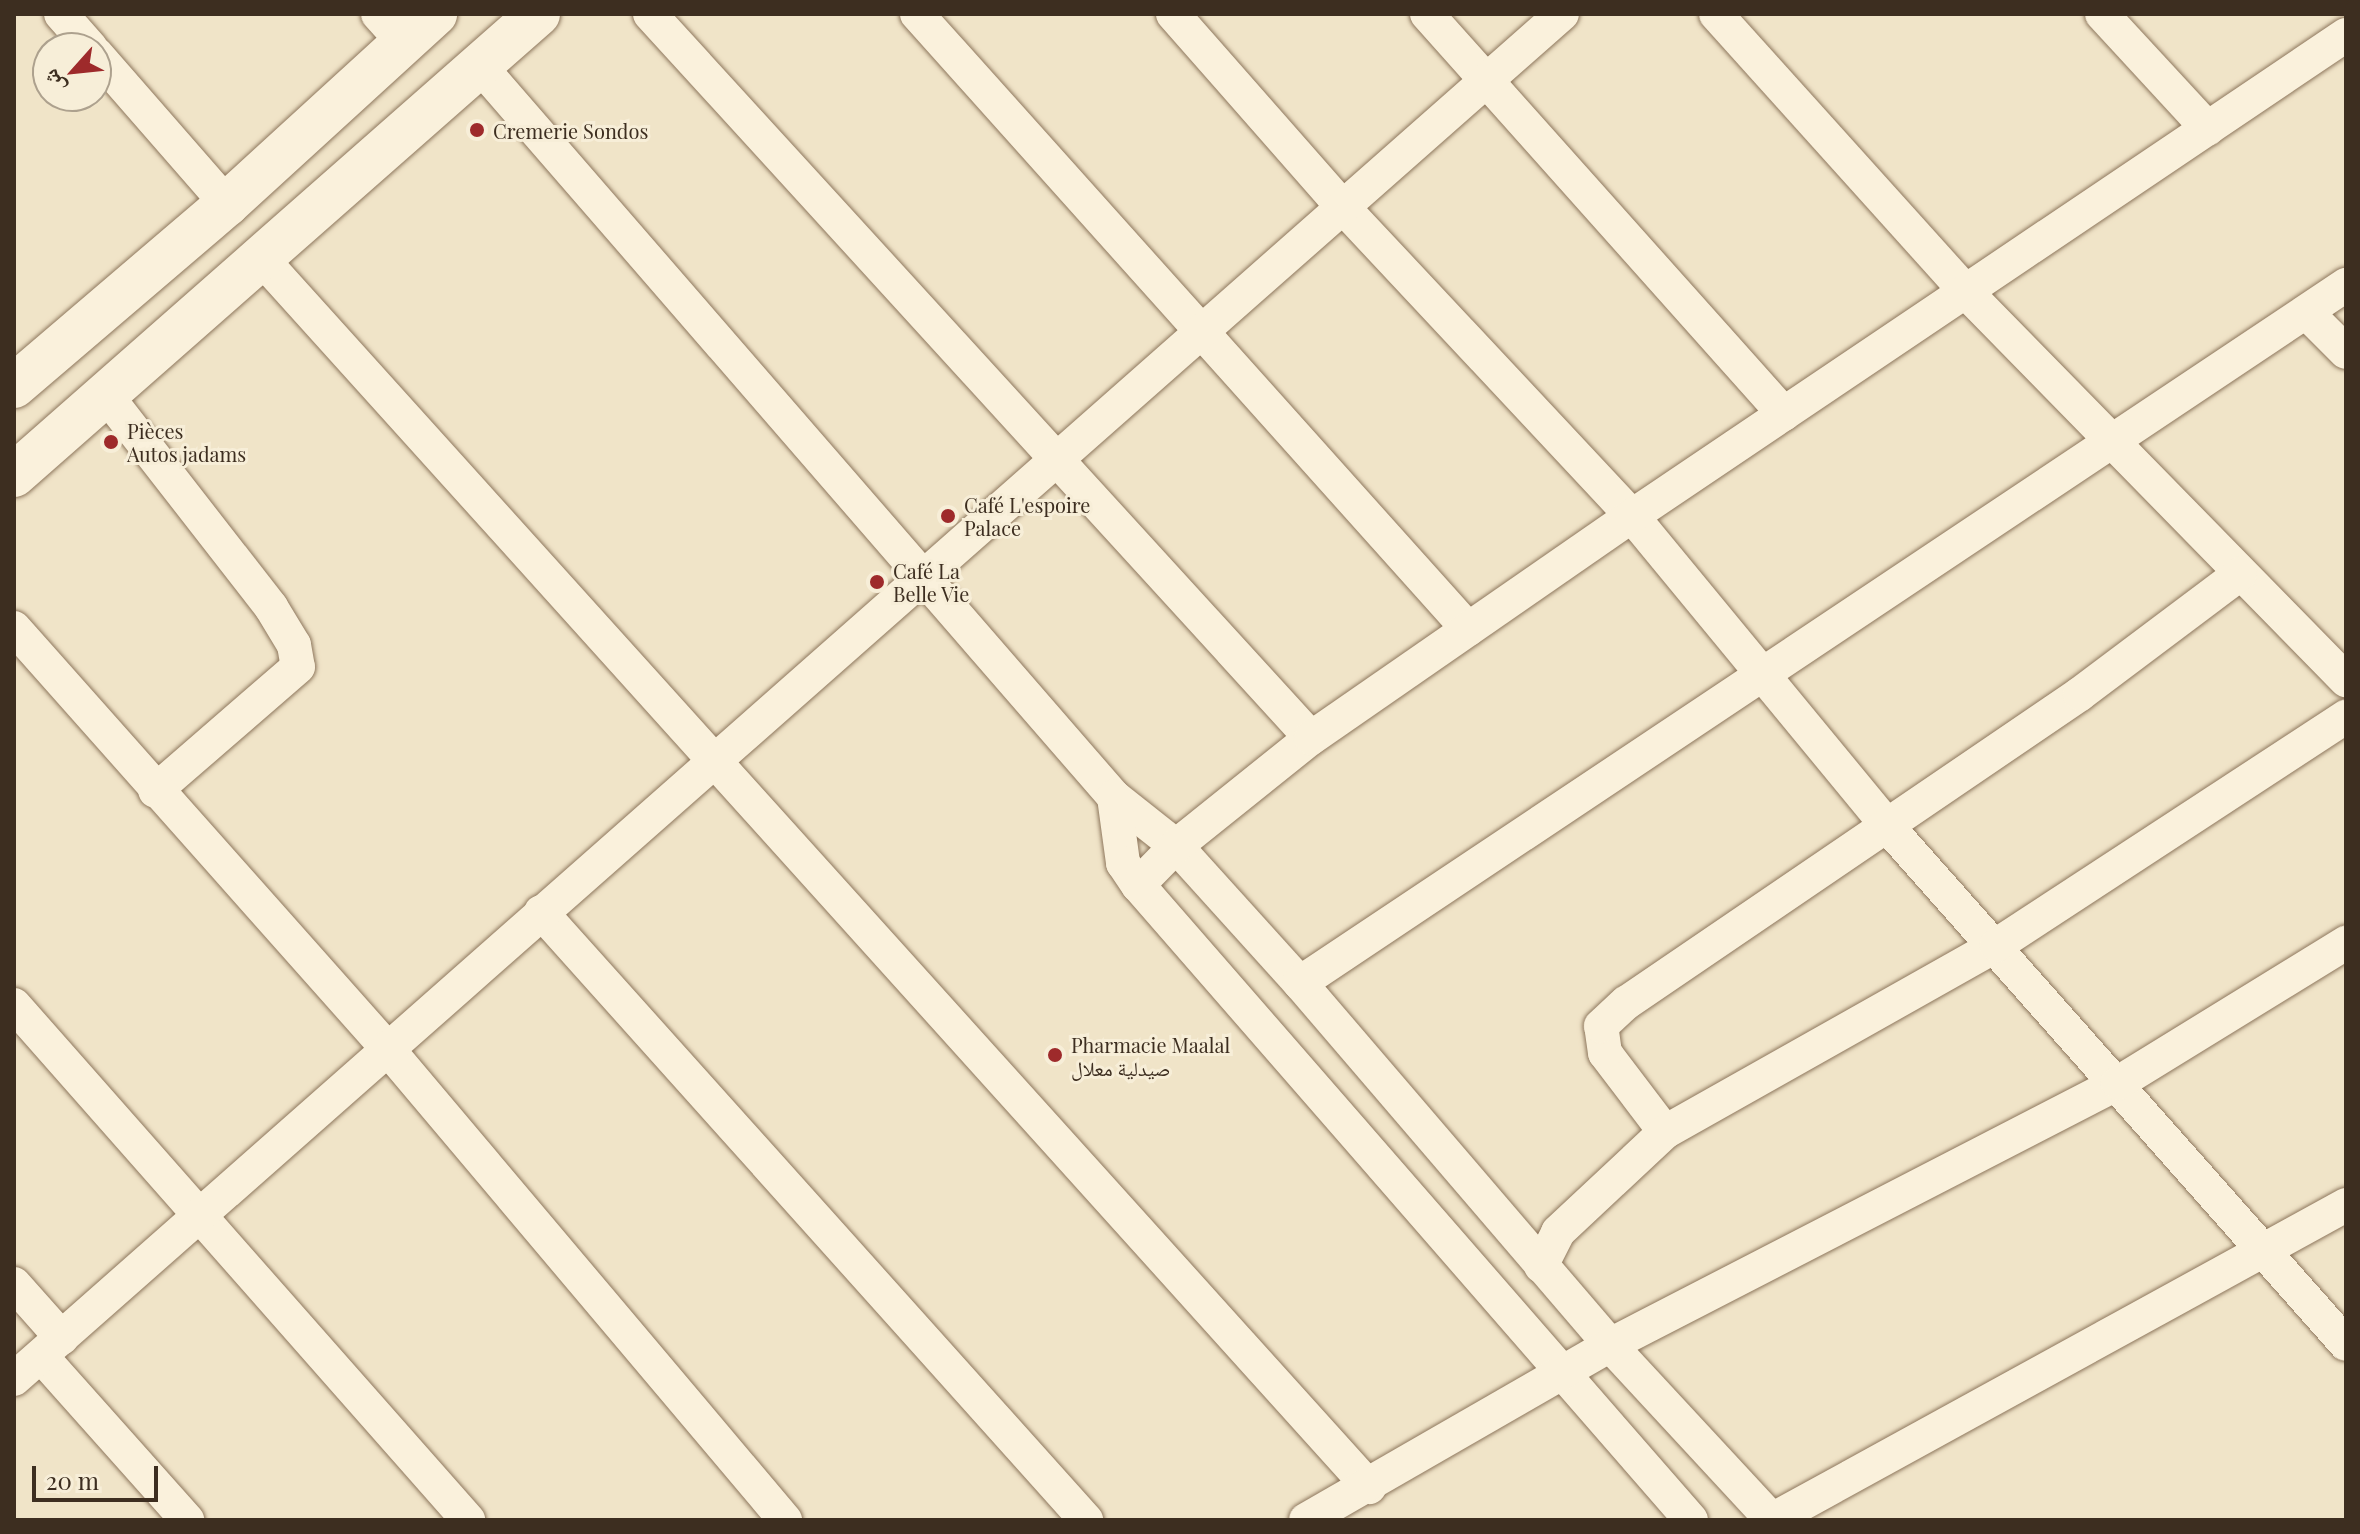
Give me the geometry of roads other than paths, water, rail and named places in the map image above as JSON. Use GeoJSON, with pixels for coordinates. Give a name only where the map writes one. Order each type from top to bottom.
{"type":"FeatureCollection","features":[{"type":"Feature","properties":{"kind":"street"},"geometry":{"type":"LineString","coordinates":[[61,14],[77,32]]}},
{"type":"Feature","properties":{"kind":"street"},"geometry":{"type":"LineString","coordinates":[[14,475],[538,14]]}},
{"type":"Feature","properties":{"kind":"street"},"geometry":{"type":"LineString","coordinates":[[650,14],[1055,462],[1311,738]]}},
{"type":"Feature","properties":{"kind":"street"},"geometry":{"type":"LineString","coordinates":[[917,14],[1199,334],[1468,629]]}},
{"type":"Feature","properties":{"kind":"street"},"geometry":{"type":"LineString","coordinates":[[1173,14],[1340,204],[1632,516],[1889,828],[2268,1250],[2346,1344]]}},
{"type":"Feature","properties":{"kind":"street"},"geometry":{"type":"LineString","coordinates":[[1427,14],[1784,414]]}},
{"type":"Feature","properties":{"kind":"street"},"geometry":{"type":"LineString","coordinates":[[14,1379],[386,1047],[1055,462],[1340,204],[1562,14]]}},
{"type":"Feature","properties":{"kind":"street"},"geometry":{"type":"LineString","coordinates":[[1716,14],[1967,293],[2112,446],[2346,680]]}},
{"type":"Feature","properties":{"kind":"street"},"geometry":{"type":"LineString","coordinates":[[2102,14],[2208,129]]}},
{"type":"Feature","properties":{"kind":"street"},"geometry":{"type":"LineString","coordinates":[[1138,885],[1176,846],[1311,738],[1632,516],[2346,35],[2327,14]]}},
{"type":"Feature","properties":{"kind":"street"},"geometry":{"type":"LineString","coordinates":[[14,386],[227,204],[406,24],[463,77],[925,577],[1114,797],[1176,846],[1300,983],[1610,1345],[1772,1520],[2346,1205]]}},
{"type":"Feature","properties":{"kind":"street"},"geometry":{"type":"LineString","coordinates":[[112,72],[227,204]]}},
{"type":"Feature","properties":{"kind":"street"},"geometry":{"type":"LineString","coordinates":[[182,240],[228,289]]}},
{"type":"Feature","properties":{"kind":"street"},"geometry":{"type":"LineString","coordinates":[[261,258],[717,760],[1369,1487]]}},
{"type":"Feature","properties":{"kind":"street"},"geometry":{"type":"LineString","coordinates":[[1300,983],[1760,673],[2112,446],[2346,285]]}},
{"type":"Feature","properties":{"kind":"street"},"geometry":{"type":"LineString","coordinates":[[2307,313],[2346,352]]}},
{"type":"Feature","properties":{"kind":"street"},"geometry":{"type":"LineString","coordinates":[[106,395],[271,607],[294,645],[298,667],[155,791]]}},
{"type":"Feature","properties":{"kind":"street"},"geometry":{"type":"LineString","coordinates":[[1665,1132],[1605,1053],[1601,1026],[1626,1003],[1889,828],[2240,574]]}},
{"type":"Feature","properties":{"kind":"street"},"geometry":{"type":"LineString","coordinates":[[14,628],[155,791],[386,1047],[785,1520]]}},
{"type":"Feature","properties":{"kind":"street"},"geometry":{"type":"LineString","coordinates":[[1541,1266],[1558,1232],[1665,1132],[1997,945],[2346,717]]}},
{"type":"Feature","properties":{"kind":"street"},"geometry":{"type":"LineString","coordinates":[[1114,797],[1123,863],[1138,885],[1691,1520]]}},
{"type":"Feature","properties":{"kind":"street"},"geometry":{"type":"LineString","coordinates":[[541,912],[1086,1520]]}},
{"type":"Feature","properties":{"kind":"street"},"geometry":{"type":"LineString","coordinates":[[1306,1520],[1369,1487],[1610,1345],[2118,1083],[2346,943]]}},
{"type":"Feature","properties":{"kind":"street"},"geometry":{"type":"LineString","coordinates":[[14,1005],[468,1520]]}},
{"type":"Feature","properties":{"kind":"street"},"geometry":{"type":"LineString","coordinates":[[14,1284],[52,1347],[187,1520]]}},
{"type":"Feature","properties":{"kind":"place","name":"Cremerie Sondos"},"geometry":{"type":"Point","coordinates":[477,130]}},
{"type":"Feature","properties":{"kind":"place","name":"Pièces Autos jadams"},"geometry":{"type":"Point","coordinates":[111,442]}},
{"type":"Feature","properties":{"kind":"place","name":"Café L'espoire Palace"},"geometry":{"type":"Point","coordinates":[948,516]}},
{"type":"Feature","properties":{"kind":"place","name":"Café La Belle Vie"},"geometry":{"type":"Point","coordinates":[877,582]}},
{"type":"Feature","properties":{"kind":"place","name":"Pharmacie Maalal صيدلية معلال"},"geometry":{"type":"Point","coordinates":[1055,1055]}}]}
